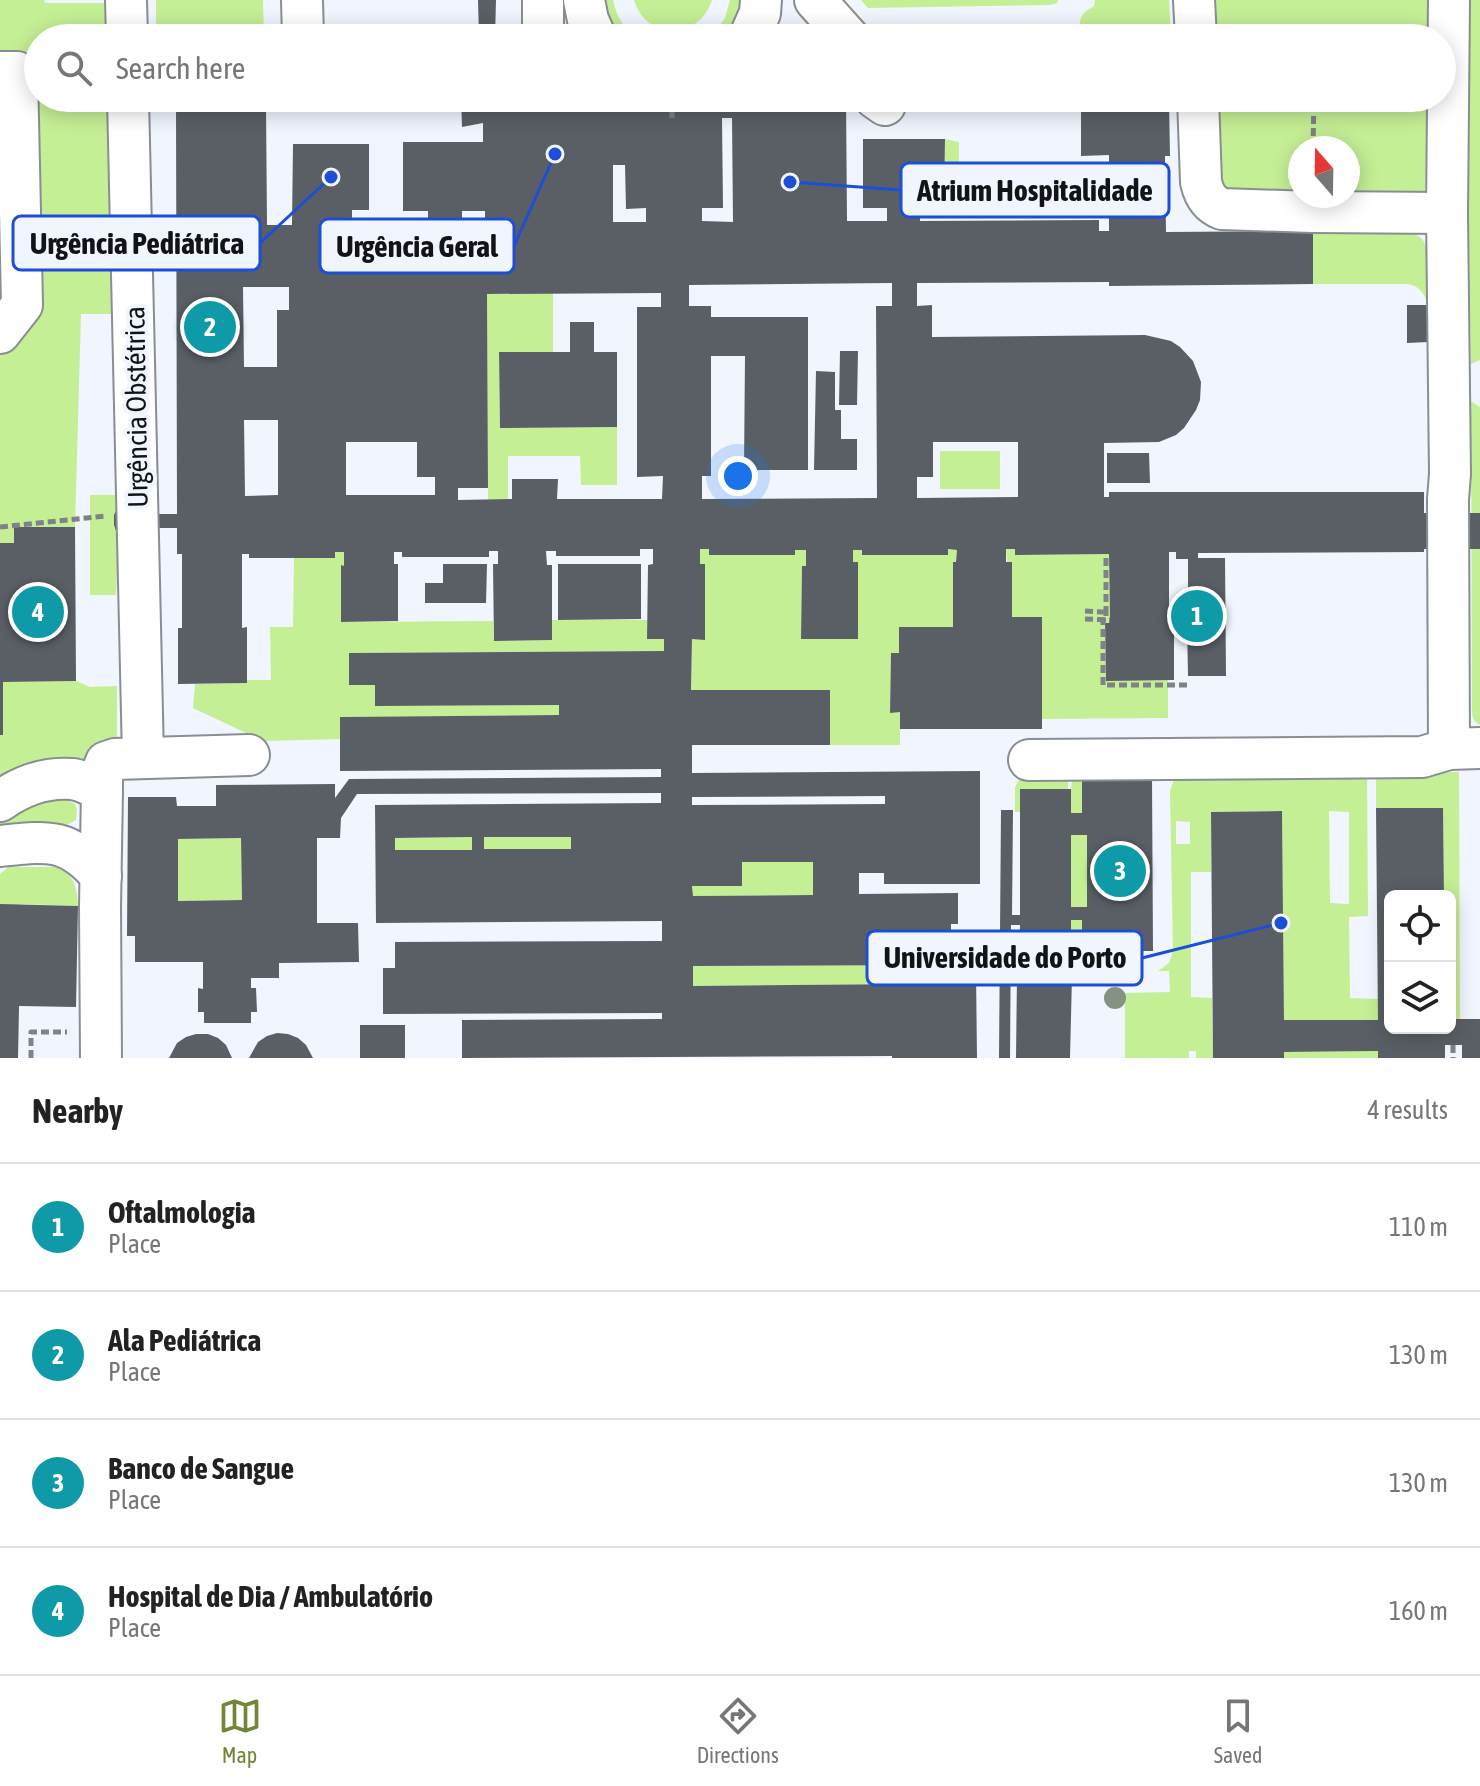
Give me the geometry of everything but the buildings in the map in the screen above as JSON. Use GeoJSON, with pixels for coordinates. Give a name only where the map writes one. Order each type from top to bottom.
{"type":"FeatureCollection","features":[{"type":"Feature","properties":{"kind":"lane"},"geometry":{"type":"LineString","coordinates":[[126,0],[127,24]]}},
{"type":"Feature","properties":{"kind":"lane"},"geometry":{"type":"LineString","coordinates":[[302,0],[303,24]]}},
{"type":"Feature","properties":{"kind":"lane"},"geometry":{"type":"LineString","coordinates":[[584,0],[590,24]]}},
{"type":"Feature","properties":{"kind":"lane"},"geometry":{"type":"LineString","coordinates":[[755,24],[761,0]]}},
{"type":"Feature","properties":{"kind":"lane"},"geometry":{"type":"LineString","coordinates":[[815,0],[836,24]]}},
{"type":"Feature","properties":{"kind":"lane"},"geometry":{"type":"LineString","coordinates":[[839,0],[858,24]]}},
{"type":"Feature","properties":{"kind":"lane"},"geometry":{"type":"LineString","coordinates":[[1194,0],[1195,24]]}},
{"type":"Feature","properties":{"kind":"lane"},"geometry":{"type":"LineString","coordinates":[[1449,0],[1449,24]]}},
{"type":"Feature","properties":{"kind":"lane"},"geometry":{"type":"LineString","coordinates":[[0,72],[17,72],[22,305],[0,333]]}},
{"type":"Feature","properties":{"kind":"lane","name":"Urgência Obstétrica"},"geometry":{"type":"LineString","coordinates":[[128,112],[143,758]]}},
{"type":"Feature","properties":{"kind":"lane"},"geometry":{"type":"LineString","coordinates":[[1198,112],[1201,182],[1203,192],[1214,206],[1222,209],[1313,212],[1447,213]]}},
{"type":"Feature","properties":{"kind":"lane"},"geometry":{"type":"LineString","coordinates":[[1029,760],[1422,757],[1464,748],[1448,499],[1448,112]]}},
{"type":"Feature","properties":{"kind":"lane"},"geometry":{"type":"LineString","coordinates":[[88,1045],[100,892],[102,772],[106,762],[115,759],[249,755]]}},
{"type":"Feature","properties":{"kind":"lane"},"geometry":{"type":"LineString","coordinates":[[0,801],[15,790],[45,780],[74,779],[102,790]]}},
{"type":"Feature","properties":{"kind":"lane"},"geometry":{"type":"LineString","coordinates":[[0,846],[38,842],[74,850],[87,860],[100,892]]}},
{"type":"Feature","properties":{"kind":"path"},"geometry":{"type":"LineString","coordinates":[[672,112],[672,118]]}},
{"type":"Feature","properties":{"kind":"path"},"geometry":{"type":"LineString","coordinates":[[1313,136],[1314,112]]}},
{"type":"Feature","properties":{"kind":"path"},"geometry":{"type":"LineString","coordinates":[[0,527],[114,515]]}},
{"type":"Feature","properties":{"kind":"path"},"geometry":{"type":"LineString","coordinates":[[1106,558],[1103,685],[1187,685]]}},
{"type":"Feature","properties":{"kind":"path"},"geometry":{"type":"LineString","coordinates":[[1104,620],[1085,619],[1085,611],[1106,612]]}},
{"type":"Feature","properties":{"kind":"path"},"geometry":{"type":"LineString","coordinates":[[31,1058],[31,1032],[88,1045]]}},
{"type":"Feature","properties":{"kind":"path"},"geometry":{"type":"LineString","coordinates":[[1453,1045],[1453,1058]]}},
{"type":"Feature","properties":{"kind":"green space"},"geometry":{"type":"Polygon","coordinates":[[[0,0],[107,3],[108,24],[24,24],[24,112],[109,112],[113,314],[81,314],[75,527],[14,527],[14,543],[0,543],[0,354],[33,311],[0,60],[0,0]]]}},
{"type":"Feature","properties":{"kind":"green space"},"geometry":{"type":"Polygon","coordinates":[[[156,0],[263,0],[264,24],[156,24],[156,0]]]}},
{"type":"Feature","properties":{"kind":"green space"},"geometry":{"type":"Polygon","coordinates":[[[599,0],[613,0],[623,24],[608,24],[599,0]]]}},
{"type":"Feature","properties":{"kind":"green space"},"geometry":{"type":"Polygon","coordinates":[[[634,0],[712,0],[694,24],[651,24],[640,13],[634,0]]]}},
{"type":"Feature","properties":{"kind":"green space"},"geometry":{"type":"Polygon","coordinates":[[[730,0],[746,0],[737,24],[720,24],[730,0]]]}},
{"type":"Feature","properties":{"kind":"green space"},"geometry":{"type":"Polygon","coordinates":[[[861,0],[1058,0],[1050,5],[868,8],[861,0]]]}},
{"type":"Feature","properties":{"kind":"green space"},"geometry":{"type":"Polygon","coordinates":[[[1095,0],[1169,0],[1170,24],[1081,24],[1085,13],[1094,6],[1095,0]]]}},
{"type":"Feature","properties":{"kind":"green space"},"geometry":{"type":"Polygon","coordinates":[[[1211,0],[1429,0],[1428,24],[1212,24],[1211,0]]]}},
{"type":"Feature","properties":{"kind":"green space"},"geometry":{"type":"Polygon","coordinates":[[[1465,0],[1480,0],[1480,360],[1471,364],[1465,0]]]}},
{"type":"Feature","properties":{"kind":"green space"},"geometry":{"type":"Polygon","coordinates":[[[1213,112],[1428,112],[1425,191],[1419,197],[1360,196],[1360,136],[1288,136],[1288,196],[1222,195],[1213,112]]]}},
{"type":"Feature","properties":{"kind":"green space"},"geometry":{"type":"Polygon","coordinates":[[[945,139],[959,142],[959,202],[944,203],[945,139]]]}},
{"type":"Feature","properties":{"kind":"green space"},"geometry":{"type":"Polygon","coordinates":[[[1313,231],[1409,232],[1418,236],[1425,243],[1427,251],[1427,305],[1421,291],[1408,284],[1313,284],[1313,231]]]}},
{"type":"Feature","properties":{"kind":"green space"},"geometry":{"type":"Polygon","coordinates":[[[553,293],[553,352],[499,353],[500,428],[617,427],[617,485],[581,485],[580,456],[508,456],[508,499],[488,500],[487,294],[553,293]]]}},
{"type":"Feature","properties":{"kind":"green space"},"geometry":{"type":"Polygon","coordinates":[[[1471,401],[1480,407],[1480,725],[1474,720],[1472,712],[1471,401]]]}},
{"type":"Feature","properties":{"kind":"green space"},"geometry":{"type":"Polygon","coordinates":[[[940,451],[1000,451],[1000,489],[940,489],[940,451]]]}},
{"type":"Feature","properties":{"kind":"green space"},"geometry":{"type":"Polygon","coordinates":[[[90,495],[116,495],[121,500],[116,595],[90,595],[90,495]]]}},
{"type":"Feature","properties":{"kind":"green space"},"geometry":{"type":"Polygon","coordinates":[[[700,549],[709,549],[710,555],[794,555],[795,550],[806,550],[806,566],[802,567],[801,638],[853,562],[853,550],[862,550],[862,555],[948,555],[948,549],[957,550],[956,562],[953,562],[953,627],[899,627],[899,653],[891,653],[890,712],[900,712],[900,745],[830,745],[829,690],[691,690],[692,639],[705,639],[705,565],[700,564],[700,549]]]}},
{"type":"Feature","properties":{"kind":"green space"},"geometry":{"type":"Polygon","coordinates":[[[1006,549],[1015,549],[1015,555],[1109,554],[1110,620],[1105,624],[1106,680],[1168,680],[1168,718],[1042,719],[1042,618],[1012,617],[1006,549]]]}},
{"type":"Feature","properties":{"kind":"green space"},"geometry":{"type":"Polygon","coordinates":[[[335,552],[344,552],[344,566],[341,566],[342,622],[493,621],[494,641],[552,640],[552,620],[647,620],[647,639],[664,639],[664,651],[349,653],[375,685],[376,706],[559,705],[559,715],[340,717],[340,739],[263,741],[193,708],[195,684],[271,680],[270,627],[293,627],[294,558],[335,558],[335,552]]]}},
{"type":"Feature","properties":{"kind":"green space"},"geometry":{"type":"Polygon","coordinates":[[[76,681],[90,687],[117,686],[117,738],[91,762],[0,784],[3,682],[76,681]]]}},
{"type":"Feature","properties":{"kind":"green space"},"geometry":{"type":"Polygon","coordinates":[[[1128,766],[1082,813],[1071,813],[1074,767],[1128,766]]]}},
{"type":"Feature","properties":{"kind":"green space"},"geometry":{"type":"Polygon","coordinates":[[[1068,771],[1068,789],[1020,790],[1020,812],[1015,812],[1015,787],[1021,776],[1068,771]]]}},
{"type":"Feature","properties":{"kind":"green space"},"geometry":{"type":"Polygon","coordinates":[[[1459,772],[1460,1019],[1456,1019],[1456,890],[1444,890],[1443,809],[1376,808],[1376,773],[1459,772]]]}},
{"type":"Feature","properties":{"kind":"green space"},"geometry":{"type":"Polygon","coordinates":[[[1367,773],[1368,916],[1349,917],[1350,998],[1378,999],[1378,1020],[1284,1020],[1282,811],[1211,812],[1211,872],[1191,872],[1191,997],[1212,998],[1213,1058],[1196,1058],[1196,1051],[1189,1051],[1189,1058],[1125,1058],[1125,993],[1170,992],[1169,971],[1158,971],[1169,963],[1173,951],[1170,791],[1176,774],[1367,773]],[[1329,811],[1330,903],[1349,904],[1349,812],[1329,811]],[[1176,821],[1176,844],[1190,844],[1190,822],[1176,821]]]}},
{"type":"Feature","properties":{"kind":"green space"},"geometry":{"type":"Polygon","coordinates":[[[58,796],[75,804],[76,820],[65,826],[0,831],[0,810],[58,796]]]}},
{"type":"Feature","properties":{"kind":"green space"},"geometry":{"type":"Polygon","coordinates":[[[1071,835],[1087,835],[1087,907],[1071,907],[1071,835]]]}},
{"type":"Feature","properties":{"kind":"green space"},"geometry":{"type":"Polygon","coordinates":[[[472,837],[472,850],[395,850],[395,838],[472,837]]]}},
{"type":"Feature","properties":{"kind":"green space"},"geometry":{"type":"Polygon","coordinates":[[[484,837],[571,837],[571,849],[484,849],[484,837]]]}},
{"type":"Feature","properties":{"kind":"green space"},"geometry":{"type":"Polygon","coordinates":[[[241,838],[242,900],[178,901],[178,839],[241,838]]]}},
{"type":"Feature","properties":{"kind":"green space"},"geometry":{"type":"Polygon","coordinates":[[[742,862],[813,862],[813,895],[693,896],[692,886],[742,886],[742,862]]]}},
{"type":"Feature","properties":{"kind":"green space"},"geometry":{"type":"Polygon","coordinates":[[[8,867],[55,867],[61,870],[73,882],[78,906],[21,904],[18,1058],[0,1058],[0,874],[8,867]]]}},
{"type":"Feature","properties":{"kind":"green space"},"geometry":{"type":"Polygon","coordinates":[[[1071,920],[1082,920],[1082,964],[1071,964],[1071,920]]]}},
{"type":"Feature","properties":{"kind":"green space"},"geometry":{"type":"Polygon","coordinates":[[[943,965],[943,972],[911,973],[911,984],[693,986],[693,966],[943,965]]]}},
{"type":"Feature","properties":{"kind":"green space"},"geometry":{"type":"Polygon","coordinates":[[[1378,1051],[1378,1058],[1284,1058],[1284,1052],[1378,1051]]]}},
{"type":"Feature","properties":{"kind":"place","name":"Urgência Geral"},"geometry":{"type":"Point","coordinates":[555,154]}},
{"type":"Feature","properties":{"kind":"place","name":"Urgência Pediátrica"},"geometry":{"type":"Point","coordinates":[331,177]}},
{"type":"Feature","properties":{"kind":"place","name":"Atrium Hospitalidade"},"geometry":{"type":"Point","coordinates":[790,182]}},
{"type":"Feature","properties":{"kind":"place","name":"Ala Pediátrica"},"geometry":{"type":"Point","coordinates":[210,327]}},
{"type":"Feature","properties":{"kind":"place","name":"Hospital de Dia / Ambulatório"},"geometry":{"type":"Point","coordinates":[38,612]}},
{"type":"Feature","properties":{"kind":"place","name":"Oftalmologia"},"geometry":{"type":"Point","coordinates":[1197,616]}},
{"type":"Feature","properties":{"kind":"place","name":"Banco de Sangue"},"geometry":{"type":"Point","coordinates":[1120,871]}},
{"type":"Feature","properties":{"kind":"place","name":"Universidade do Porto"},"geometry":{"type":"Point","coordinates":[1281,923]}}]}
